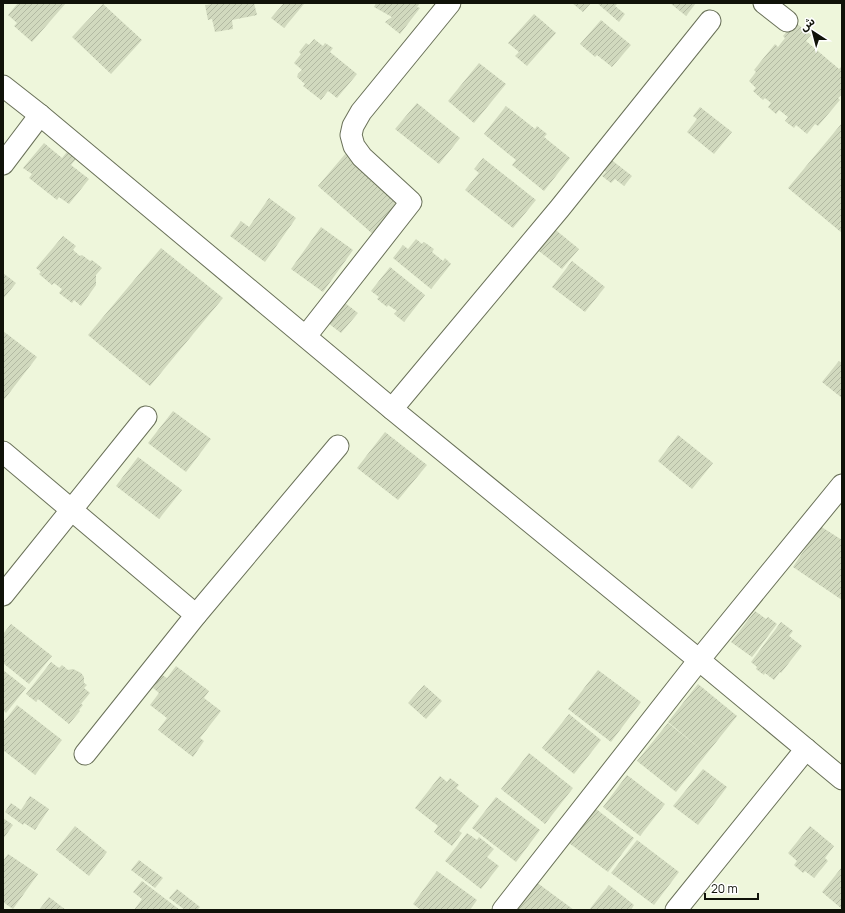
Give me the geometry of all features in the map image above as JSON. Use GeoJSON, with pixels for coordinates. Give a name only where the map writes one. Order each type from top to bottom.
{"type":"FeatureCollection","features":[{"type":"Feature","properties":{"kind":"street"},"geometry":{"type":"LineString","coordinates":[[306,336],[411,202],[362,157],[354,146],[351,135],[353,126],[361,112],[450,3]]}},
{"type":"Feature","properties":{"kind":"street"},"geometry":{"type":"LineString","coordinates":[[764,3],[787,21]]}},
{"type":"Feature","properties":{"kind":"street"},"geometry":{"type":"LineString","coordinates":[[392,409],[560,208],[710,22]]}},
{"type":"Feature","properties":{"kind":"street"},"geometry":{"type":"LineString","coordinates":[[3,86],[40,115],[392,409],[842,779]]}},
{"type":"Feature","properties":{"kind":"street"},"geometry":{"type":"LineString","coordinates":[[3,164],[40,115]]}},
{"type":"Feature","properties":{"kind":"street"},"geometry":{"type":"LineString","coordinates":[[3,595],[146,417]]}},
{"type":"Feature","properties":{"kind":"street"},"geometry":{"type":"LineString","coordinates":[[85,754],[196,615],[338,446]]}},
{"type":"Feature","properties":{"kind":"street"},"geometry":{"type":"LineString","coordinates":[[3,452],[196,615]]}},
{"type":"Feature","properties":{"kind":"street"},"geometry":{"type":"LineString","coordinates":[[503,910],[699,660],[842,485]]}},
{"type":"Feature","properties":{"kind":"street"},"geometry":{"type":"LineString","coordinates":[[676,910],[806,749]]}},
{"type":"Feature","properties":{"kind":"building"},"geometry":{"type":"Polygon","coordinates":[[[18,3],[66,3],[32,42],[14,26],[17,23],[8,15],[18,3]]]}},
{"type":"Feature","properties":{"kind":"building"},"geometry":{"type":"Polygon","coordinates":[[[212,3],[254,3],[257,15],[232,20],[233,29],[215,32],[212,19],[208,20],[205,5],[212,3]]]}},
{"type":"Feature","properties":{"kind":"building"},"geometry":{"type":"Polygon","coordinates":[[[284,3],[304,4],[284,28],[271,18],[284,3]]]}},
{"type":"Feature","properties":{"kind":"building"},"geometry":{"type":"Polygon","coordinates":[[[376,3],[420,3],[417,7],[420,8],[400,34],[385,22],[392,17],[374,7],[376,3]]]}},
{"type":"Feature","properties":{"kind":"building"},"geometry":{"type":"Polygon","coordinates":[[[572,3],[591,3],[583,12],[572,3]]]}},
{"type":"Feature","properties":{"kind":"building"},"geometry":{"type":"Polygon","coordinates":[[[597,3],[618,3],[615,6],[625,14],[619,22],[597,3]]]}},
{"type":"Feature","properties":{"kind":"building"},"geometry":{"type":"Polygon","coordinates":[[[670,3],[696,3],[686,16],[670,3]]]}},
{"type":"Feature","properties":{"kind":"building"},"geometry":{"type":"Polygon","coordinates":[[[103,4],[142,40],[111,74],[72,37],[103,4]]]}},
{"type":"Feature","properties":{"kind":"building"},"geometry":{"type":"Polygon","coordinates":[[[534,14],[556,33],[527,66],[515,56],[519,52],[508,43],[534,14]]]}},
{"type":"Feature","properties":{"kind":"building"},"geometry":{"type":"Polygon","coordinates":[[[601,20],[631,45],[612,67],[597,55],[595,57],[580,44],[601,20]]]}},
{"type":"Feature","properties":{"kind":"building"},"geometry":{"type":"Polygon","coordinates":[[[795,22],[811,35],[806,41],[839,69],[842,66],[842,94],[838,98],[840,100],[818,126],[815,124],[807,134],[796,125],[794,128],[785,121],[788,117],[779,110],[776,114],[768,107],[771,103],[765,98],[763,100],[753,91],[756,88],[749,81],[756,72],[754,70],[775,44],[778,47],[785,38],[783,36],[795,22]]]}},
{"type":"Feature","properties":{"kind":"building"},"geometry":{"type":"Polygon","coordinates":[[[314,39],[323,46],[325,43],[333,48],[330,52],[357,74],[337,98],[328,91],[321,100],[303,86],[305,84],[297,77],[302,70],[294,63],[301,54],[299,52],[306,43],[309,45],[314,39]]]}},
{"type":"Feature","properties":{"kind":"building"},"geometry":{"type":"Polygon","coordinates":[[[479,63],[506,84],[474,123],[448,101],[479,63]]]}},
{"type":"Feature","properties":{"kind":"building"},"geometry":{"type":"Polygon","coordinates":[[[417,103],[460,138],[439,164],[395,129],[417,103]]]}},
{"type":"Feature","properties":{"kind":"building"},"geometry":{"type":"Polygon","coordinates":[[[506,106],[535,129],[537,126],[547,134],[544,137],[570,158],[544,191],[512,165],[516,160],[484,134],[506,106]]]}},
{"type":"Feature","properties":{"kind":"building"},"geometry":{"type":"Polygon","coordinates":[[[700,107],[732,132],[714,154],[687,132],[697,119],[693,116],[700,107]]]}},
{"type":"Feature","properties":{"kind":"building"},"geometry":{"type":"Polygon","coordinates":[[[842,123],[842,233],[788,188],[842,123]]]}},
{"type":"Feature","properties":{"kind":"building"},"geometry":{"type":"Polygon","coordinates":[[[44,143],[62,158],[71,147],[80,154],[71,165],[89,179],[69,204],[59,197],[57,200],[29,178],[32,174],[23,168],[44,143]]]}},
{"type":"Feature","properties":{"kind":"building"},"geometry":{"type":"Polygon","coordinates":[[[346,153],[404,203],[375,236],[318,186],[346,153]]]}},
{"type":"Feature","properties":{"kind":"building"},"geometry":{"type":"Polygon","coordinates":[[[483,158],[536,200],[513,228],[465,190],[479,173],[474,169],[483,158]]]}},
{"type":"Feature","properties":{"kind":"building"},"geometry":{"type":"Polygon","coordinates":[[[609,158],[632,176],[624,186],[615,179],[611,183],[602,176],[606,172],[601,168],[609,158]]]}},
{"type":"Feature","properties":{"kind":"building"},"geometry":{"type":"Polygon","coordinates":[[[269,198],[296,218],[265,262],[230,236],[241,221],[249,227],[269,198]]]}},
{"type":"Feature","properties":{"kind":"building"},"geometry":{"type":"Polygon","coordinates":[[[321,227],[353,250],[323,292],[291,269],[321,227]]]}},
{"type":"Feature","properties":{"kind":"building"},"geometry":{"type":"Polygon","coordinates":[[[552,227],[579,249],[562,269],[535,248],[552,227]]]}},
{"type":"Feature","properties":{"kind":"building"},"geometry":{"type":"Polygon","coordinates":[[[63,236],[76,246],[73,250],[80,256],[82,255],[90,261],[92,260],[102,268],[96,275],[96,285],[81,306],[74,300],[72,303],[59,293],[62,289],[54,283],[52,285],[39,274],[41,272],[36,268],[63,236]]]}},
{"type":"Feature","properties":{"kind":"building"},"geometry":{"type":"Polygon","coordinates":[[[416,239],[422,244],[424,242],[434,249],[432,252],[443,261],[445,258],[451,264],[431,289],[393,258],[403,245],[408,249],[416,239]]]}},
{"type":"Feature","properties":{"kind":"building"},"geometry":{"type":"Polygon","coordinates":[[[161,248],[223,298],[150,386],[88,335],[161,248]]]}},
{"type":"Feature","properties":{"kind":"building"},"geometry":{"type":"Polygon","coordinates":[[[572,261],[605,287],[585,312],[552,287],[572,261]]]}},
{"type":"Feature","properties":{"kind":"building"},"geometry":{"type":"Polygon","coordinates":[[[390,267],[425,295],[404,322],[394,314],[397,311],[388,305],[387,307],[377,299],[379,297],[371,291],[390,267]]]}},
{"type":"Feature","properties":{"kind":"building"},"geometry":{"type":"Polygon","coordinates":[[[3,273],[16,283],[3,299],[3,273]]]}},
{"type":"Feature","properties":{"kind":"building"},"geometry":{"type":"Polygon","coordinates":[[[345,303],[358,313],[341,333],[328,323],[345,303]]]}},
{"type":"Feature","properties":{"kind":"building"},"geometry":{"type":"Polygon","coordinates":[[[3,331],[37,357],[3,401],[3,331]]]}},
{"type":"Feature","properties":{"kind":"building"},"geometry":{"type":"Polygon","coordinates":[[[839,361],[842,363],[842,398],[822,382],[839,361]]]}},
{"type":"Feature","properties":{"kind":"building"},"geometry":{"type":"Polygon","coordinates":[[[173,411],[211,439],[186,472],[148,443],[173,411]]]}},
{"type":"Feature","properties":{"kind":"building"},"geometry":{"type":"Polygon","coordinates":[[[385,432],[427,465],[398,500],[357,468],[385,432]]]}},
{"type":"Feature","properties":{"kind":"building"},"geometry":{"type":"Polygon","coordinates":[[[678,435],[713,463],[692,489],[658,461],[678,435]]]}},
{"type":"Feature","properties":{"kind":"building"},"geometry":{"type":"Polygon","coordinates":[[[138,457],[182,490],[159,519],[116,486],[138,457]]]}},
{"type":"Feature","properties":{"kind":"building"},"geometry":{"type":"Polygon","coordinates":[[[820,526],[842,540],[842,600],[793,567],[820,526]]]}},
{"type":"Feature","properties":{"kind":"building"},"geometry":{"type":"Polygon","coordinates":[[[755,611],[766,619],[768,617],[777,624],[752,657],[731,642],[755,611]]]}},
{"type":"Feature","properties":{"kind":"building"},"geometry":{"type":"Polygon","coordinates":[[[781,622],[793,631],[789,636],[802,646],[774,680],[765,673],[764,675],[756,669],[757,667],[751,662],[781,622]]]}},
{"type":"Feature","properties":{"kind":"building"},"geometry":{"type":"Polygon","coordinates":[[[11,624],[52,656],[29,684],[3,663],[3,634],[11,624]]]}},
{"type":"Feature","properties":{"kind":"building"},"geometry":{"type":"Polygon","coordinates":[[[51,662],[59,668],[62,665],[68,670],[73,669],[81,673],[84,677],[84,683],[87,685],[84,688],[90,693],[81,704],[83,705],[79,710],[80,711],[69,724],[38,699],[36,702],[26,694],[51,662]]]}},
{"type":"Feature","properties":{"kind":"building"},"geometry":{"type":"Polygon","coordinates":[[[176,666],[209,691],[204,698],[221,711],[200,738],[204,741],[193,757],[158,730],[167,718],[150,705],[159,693],[153,688],[162,675],[167,678],[176,666]]]}},
{"type":"Feature","properties":{"kind":"building"},"geometry":{"type":"Polygon","coordinates":[[[3,670],[26,688],[6,713],[3,710],[3,670]]]}},
{"type":"Feature","properties":{"kind":"building"},"geometry":{"type":"Polygon","coordinates":[[[598,670],[641,702],[611,742],[568,709],[598,670]]]}},
{"type":"Feature","properties":{"kind":"building"},"geometry":{"type":"Polygon","coordinates":[[[698,684],[737,716],[676,792],[637,761],[668,723],[703,751],[668,722],[698,684]]]}},
{"type":"Feature","properties":{"kind":"building"},"geometry":{"type":"Polygon","coordinates":[[[424,685],[442,701],[426,719],[408,703],[424,685]]]}},
{"type":"Feature","properties":{"kind":"building"},"geometry":{"type":"Polygon","coordinates":[[[17,705],[62,740],[35,775],[3,750],[3,723],[17,705]]]}},
{"type":"Feature","properties":{"kind":"building"},"geometry":{"type":"Polygon","coordinates":[[[569,714],[601,740],[574,774],[542,748],[569,714]]]}},
{"type":"Feature","properties":{"kind":"building"},"geometry":{"type":"Polygon","coordinates":[[[529,753],[573,788],[545,824],[501,789],[529,753]]]}},
{"type":"Feature","properties":{"kind":"building"},"geometry":{"type":"Polygon","coordinates":[[[703,769],[727,787],[698,825],[673,806],[703,769]]]}},
{"type":"Feature","properties":{"kind":"building"},"geometry":{"type":"Polygon","coordinates":[[[627,775],[665,804],[640,836],[603,807],[627,775]]]}},
{"type":"Feature","properties":{"kind":"building"},"geometry":{"type":"Polygon","coordinates":[[[440,776],[447,782],[450,778],[459,785],[456,788],[479,806],[459,831],[462,833],[452,846],[434,832],[438,826],[415,808],[440,776]]]}},
{"type":"Feature","properties":{"kind":"building"},"geometry":{"type":"Polygon","coordinates":[[[30,796],[49,809],[35,830],[24,823],[23,825],[5,812],[11,803],[21,810],[30,796]]]}},
{"type":"Feature","properties":{"kind":"building"},"geometry":{"type":"Polygon","coordinates":[[[496,797],[540,830],[516,862],[472,828],[496,797]]]}},
{"type":"Feature","properties":{"kind":"building"},"geometry":{"type":"Polygon","coordinates":[[[596,809],[634,838],[608,872],[569,843],[596,809]]]}},
{"type":"Feature","properties":{"kind":"building"},"geometry":{"type":"Polygon","coordinates":[[[3,818],[13,825],[3,839],[3,818]]]}},
{"type":"Feature","properties":{"kind":"building"},"geometry":{"type":"Polygon","coordinates":[[[75,826],[107,852],[89,876],[56,850],[75,826]]]}},
{"type":"Feature","properties":{"kind":"building"},"geometry":{"type":"Polygon","coordinates":[[[810,826],[834,846],[825,858],[828,861],[814,878],[805,871],[803,873],[794,865],[797,861],[788,853],[810,826]]]}},
{"type":"Feature","properties":{"kind":"building"},"geometry":{"type":"Polygon","coordinates":[[[467,833],[477,840],[479,837],[494,849],[487,857],[499,866],[481,889],[445,861],[467,833]]]}},
{"type":"Feature","properties":{"kind":"building"},"geometry":{"type":"Polygon","coordinates":[[[637,840],[679,872],[654,905],[611,873],[637,840]]]}},
{"type":"Feature","properties":{"kind":"building"},"geometry":{"type":"Polygon","coordinates":[[[8,854],[38,874],[13,909],[3,902],[3,861],[8,854]]]}},
{"type":"Feature","properties":{"kind":"building"},"geometry":{"type":"Polygon","coordinates":[[[139,860],[163,878],[155,888],[131,870],[139,860]]]}},
{"type":"Feature","properties":{"kind":"building"},"geometry":{"type":"Polygon","coordinates":[[[842,867],[842,909],[822,892],[842,867]]]}},
{"type":"Feature","properties":{"kind":"building"},"geometry":{"type":"Polygon","coordinates":[[[437,871],[477,900],[470,910],[421,910],[413,904],[437,871]]]}},
{"type":"Feature","properties":{"kind":"building"},"geometry":{"type":"Polygon","coordinates":[[[142,881],[180,910],[134,910],[142,899],[133,892],[142,881]]]}},
{"type":"Feature","properties":{"kind":"building"},"geometry":{"type":"Polygon","coordinates":[[[536,882],[574,910],[515,910],[536,882]]]}},
{"type":"Feature","properties":{"kind":"building"},"geometry":{"type":"Polygon","coordinates":[[[609,885],[634,905],[631,910],[589,910],[609,885]]]}},
{"type":"Feature","properties":{"kind":"building"},"geometry":{"type":"Polygon","coordinates":[[[177,889],[200,907],[197,910],[185,910],[169,898],[177,889]]]}},
{"type":"Feature","properties":{"kind":"building"},"geometry":{"type":"Polygon","coordinates":[[[49,897],[66,910],[39,910],[49,897]]]}}]}
